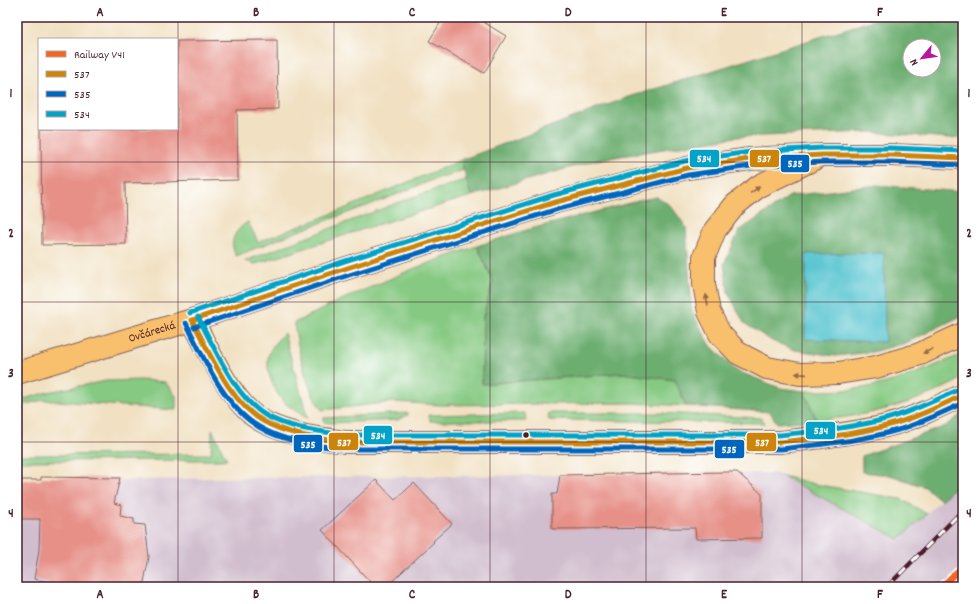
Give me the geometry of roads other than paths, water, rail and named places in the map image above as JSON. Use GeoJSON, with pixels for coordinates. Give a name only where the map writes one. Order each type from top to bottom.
{"type":"FeatureCollection","features":[{"type":"Feature","properties":{"kind":"main road","name":"Ovčárecká"},"geometry":{"type":"LineString","coordinates":[[17,373],[192,320],[556,202],[687,168],[750,159],[822,155],[891,155],[963,158]]}},
{"type":"Feature","properties":{"kind":"main road"},"geometry":{"type":"LineString","coordinates":[[822,155],[760,186],[735,205],[715,230],[704,257],[704,284],[709,312],[720,334],[738,353],[767,368],[800,374],[838,373],[876,367],[920,354],[963,334]]}},
{"type":"Feature","properties":{"kind":"main road"},"geometry":{"type":"LineString","coordinates":[[192,320],[227,384],[243,406],[261,421],[285,431],[314,438],[345,442],[780,442],[849,434],[887,425],[931,410],[963,395]]}},
{"type":"Feature","properties":{"kind":"water"},"geometry":{"type":"Polygon","coordinates":[[[884,253],[885,342],[805,339],[806,254],[884,253]]]}},
{"type":"Feature","properties":{"kind":"railway"},"geometry":{"type":"LineString","coordinates":[[887,587],[963,510]]}},
{"type":"Feature","properties":{"kind":"rail line","name":"V41"},"geometry":{"type":"LineString","coordinates":[[941,587],[963,566]]}}]}
